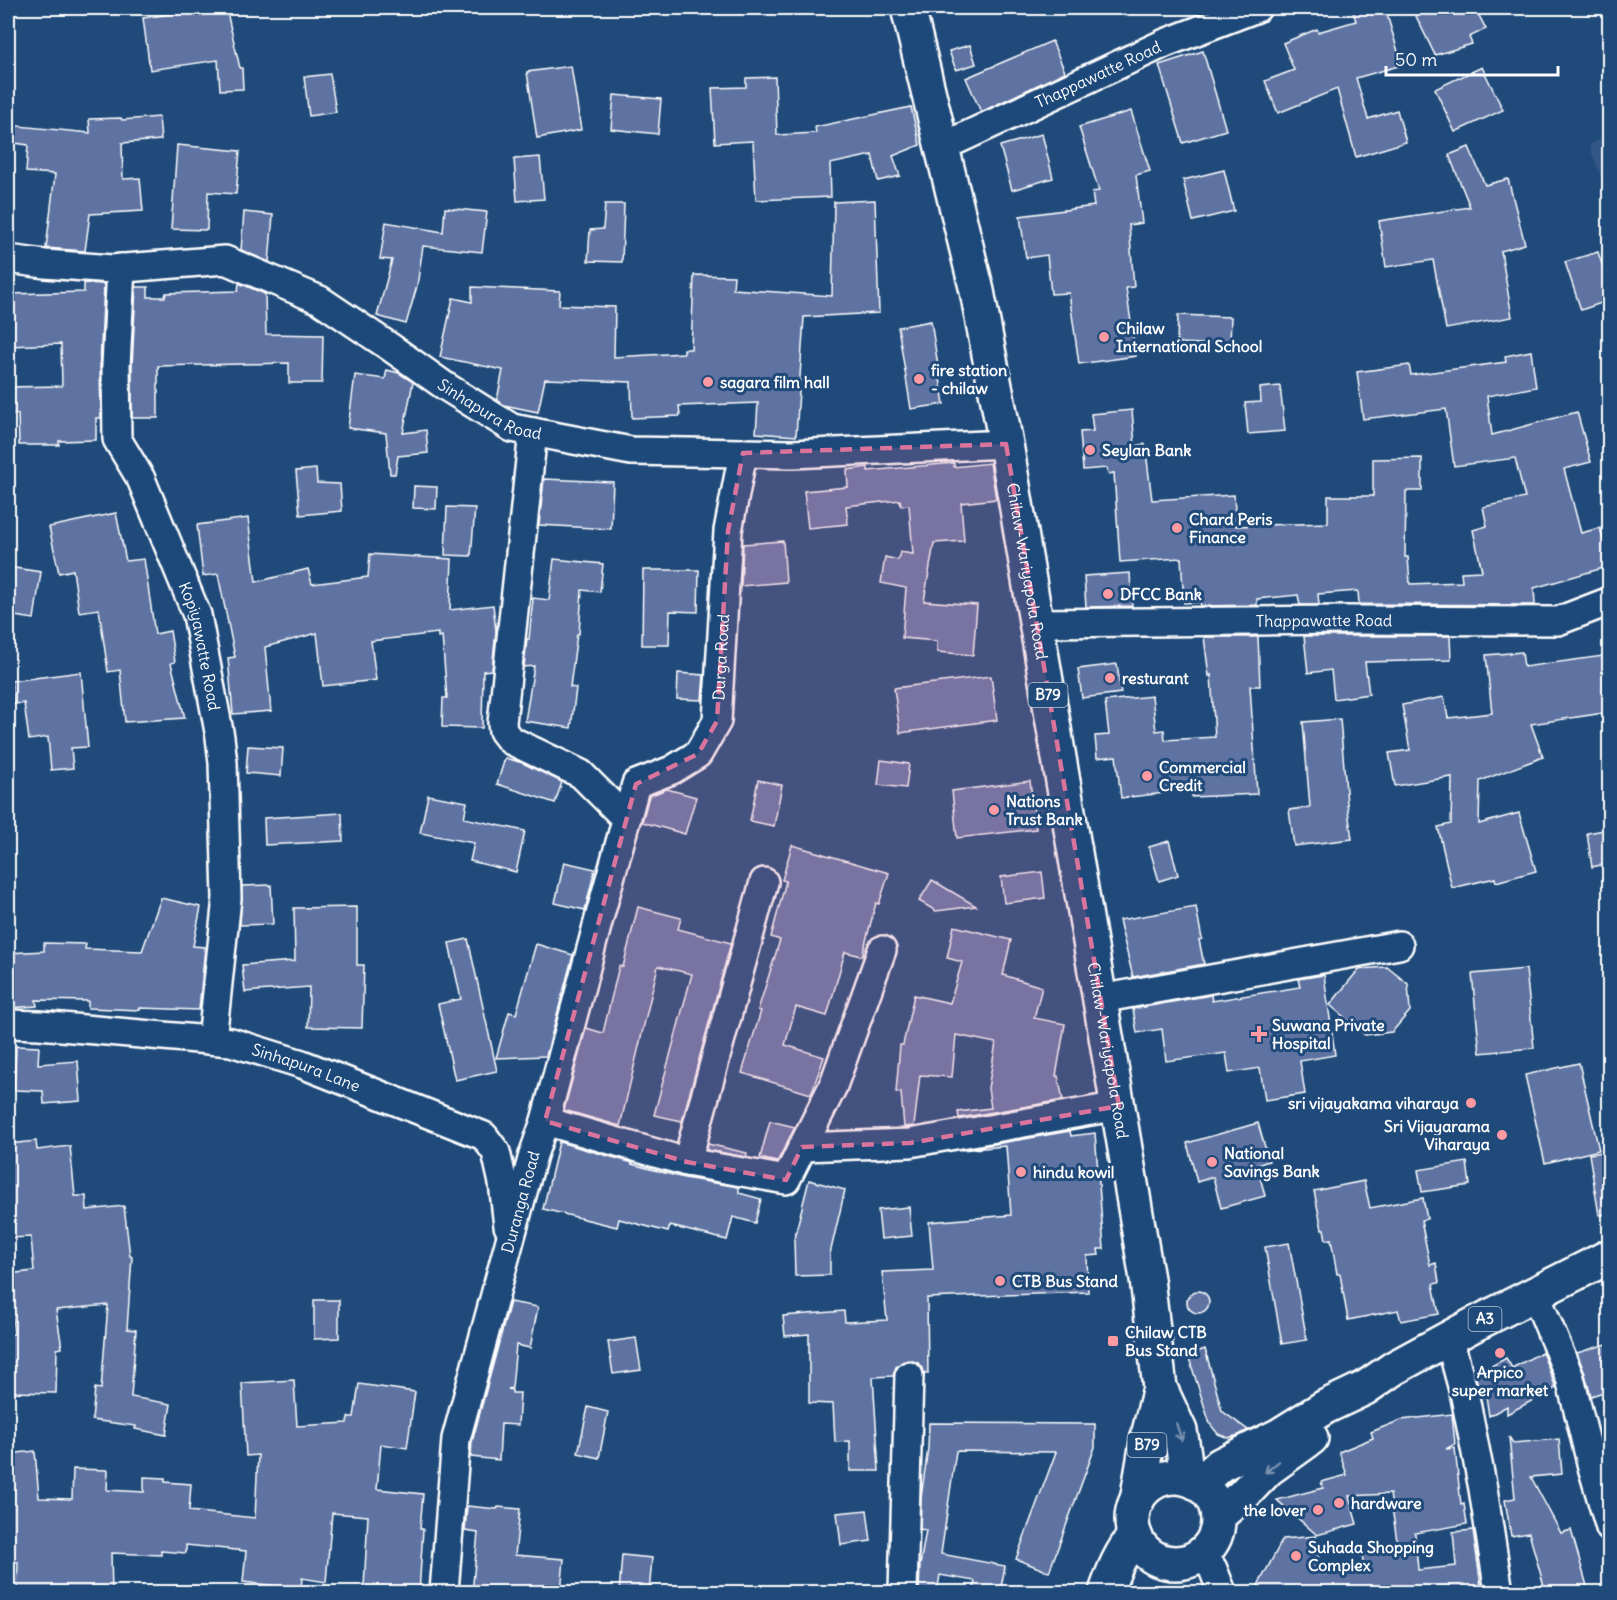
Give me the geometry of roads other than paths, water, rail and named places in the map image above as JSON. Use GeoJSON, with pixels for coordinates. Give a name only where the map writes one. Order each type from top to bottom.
{"type":"FeatureCollection","features":[{"type":"Feature","properties":{"kind":"main road","name":"Chilaw-Wariyapola Road"},"geometry":{"type":"LineString","coordinates":[[908,8],[976,291],[1006,444],[1148,1279],[1160,1388]]}},
{"type":"Feature","properties":{"kind":"main road","name":"A3"},"geometry":{"type":"LineString","coordinates":[[1193,1481],[1280,1435],[1325,1407],[1365,1388],[1394,1368],[1449,1338],[1610,1256]]}},
{"type":"Feature","properties":{"kind":"main road","name":"B79"},"geometry":{"type":"LineString","coordinates":[[1160,1388],[1180,1431],[1184,1454],[1193,1481]]}},
{"type":"Feature","properties":{"kind":"main road","name":"B79"},"geometry":{"type":"LineString","coordinates":[[1137,1501],[1148,1436],[1160,1388]]}},
{"type":"Feature","properties":{"kind":"main road","name":"A3"},"geometry":{"type":"LineString","coordinates":[[1218,1516],[1268,1469],[1332,1422],[1365,1388]]}},
{"type":"Feature","properties":{"kind":"main road"},"geometry":{"type":"LineString","coordinates":[[1174,1477],[1193,1481],[1208,1493],[1215,1504],[1218,1516],[1215,1537],[1202,1554],[1190,1561],[1163,1562],[1151,1556],[1141,1546],[1135,1535],[1132,1524],[1137,1501],[1152,1484],[1163,1479],[1174,1477]]}},
{"type":"Feature","properties":{"kind":"main road"},"geometry":{"type":"LineString","coordinates":[[1106,1593],[1122,1551],[1135,1535]]}},
{"type":"Feature","properties":{"kind":"street","name":"Thappawatte Road"},"geometry":{"type":"LineString","coordinates":[[942,147],[1165,43],[1257,8]]}},
{"type":"Feature","properties":{"kind":"street","name":"Sinhapura Road"},"geometry":{"type":"LineString","coordinates":[[8,259],[45,264],[121,268],[225,260],[320,300],[445,386],[512,428],[631,452],[792,454],[1006,444]]}},
{"type":"Feature","properties":{"kind":"street","name":"Kopiyawatte Road"},"geometry":{"type":"LineString","coordinates":[[121,268],[116,366],[117,439],[141,479],[197,615],[221,746],[227,898],[212,1040]]}},
{"type":"Feature","properties":{"kind":"street"},"geometry":{"type":"LineString","coordinates":[[533,432],[503,730],[510,740],[581,774],[626,819]]}},
{"type":"Feature","properties":{"kind":"street","name":"Durga Road"},"geometry":{"type":"LineString","coordinates":[[626,819],[636,784],[672,770],[698,754],[717,721],[728,531],[743,453]]}},
{"type":"Feature","properties":{"kind":"street","name":"Thappawatte Road"},"geometry":{"type":"LineString","coordinates":[[1036,622],[1558,621],[1610,601]]}},
{"type":"Feature","properties":{"kind":"street","name":"Duranga Road"},"geometry":{"type":"LineString","coordinates":[[444,1593],[456,1439],[626,819]]}},
{"type":"Feature","properties":{"kind":"street"},"geometry":{"type":"LineString","coordinates":[[687,1162],[764,882]]}},
{"type":"Feature","properties":{"kind":"street"},"geometry":{"type":"LineString","coordinates":[[1100,999],[1399,945]]}},
{"type":"Feature","properties":{"kind":"street"},"geometry":{"type":"LineString","coordinates":[[545,1121],[687,1162],[786,1180],[833,1086],[882,950]]}},
{"type":"Feature","properties":{"kind":"street","name":"Sinhapura Lane"},"geometry":{"type":"LineString","coordinates":[[8,1024],[39,1024],[231,1042],[302,1064],[484,1136],[496,1152],[503,1183],[510,1242]]}},
{"type":"Feature","properties":{"kind":"street"},"geometry":{"type":"LineString","coordinates":[[802,1148],[910,1143],[1119,1106]]}},
{"type":"Feature","properties":{"kind":"street"},"geometry":{"type":"LineString","coordinates":[[1535,1293],[1570,1378],[1610,1528]]}},
{"type":"Feature","properties":{"kind":"street"},"geometry":{"type":"LineString","coordinates":[[1449,1338],[1483,1489],[1499,1593]]}},
{"type":"Feature","properties":{"kind":"street"},"geometry":{"type":"LineString","coordinates":[[903,1593],[909,1376]]}},
{"type":"Feature","properties":{"kind":"street"},"geometry":{"type":"LineString","coordinates":[[1202,1554],[1214,1569],[1222,1593]]}},
{"type":"Feature","properties":{"kind":"place","name":"Chilaw International School"},"geometry":{"type":"Point","coordinates":[1104,337]}},
{"type":"Feature","properties":{"kind":"place","name":"fire station - chilaw"},"geometry":{"type":"Point","coordinates":[919,379]}},
{"type":"Feature","properties":{"kind":"place","name":"sagara film hall"},"geometry":{"type":"Point","coordinates":[708,382]}},
{"type":"Feature","properties":{"kind":"place","name":"Seylan Bank"},"geometry":{"type":"Point","coordinates":[1090,450]}},
{"type":"Feature","properties":{"kind":"place","name":"Chard Peris Finance"},"geometry":{"type":"Point","coordinates":[1177,528]}},
{"type":"Feature","properties":{"kind":"place","name":"DFCC Bank"},"geometry":{"type":"Point","coordinates":[1108,594]}},
{"type":"Feature","properties":{"kind":"place","name":"resturant"},"geometry":{"type":"Point","coordinates":[1110,678]}},
{"type":"Feature","properties":{"kind":"place","name":"Commercial Credit"},"geometry":{"type":"Point","coordinates":[1147,776]}},
{"type":"Feature","properties":{"kind":"place","name":"Nations Trust Bank"},"geometry":{"type":"Point","coordinates":[994,810]}},
{"type":"Feature","properties":{"kind":"place","name":"Suwana Private Hospital"},"geometry":{"type":"Point","coordinates":[1259,1034]}},
{"type":"Feature","properties":{"kind":"place","name":"sri vijayakama viharaya"},"geometry":{"type":"Point","coordinates":[1471,1103]}},
{"type":"Feature","properties":{"kind":"place","name":"Sri Vijayarama Viharaya"},"geometry":{"type":"Point","coordinates":[1502,1135]}},
{"type":"Feature","properties":{"kind":"place","name":"National Savings Bank"},"geometry":{"type":"Point","coordinates":[1212,1162]}},
{"type":"Feature","properties":{"kind":"place","name":"hindu kowil"},"geometry":{"type":"Point","coordinates":[1021,1172]}},
{"type":"Feature","properties":{"kind":"place","name":"CTB Bus Stand"},"geometry":{"type":"Point","coordinates":[1000,1281]}},
{"type":"Feature","properties":{"kind":"place","name":"Chilaw CTB Bus Stand"},"geometry":{"type":"Point","coordinates":[1113,1341]}},
{"type":"Feature","properties":{"kind":"place","name":"Arpico super market"},"geometry":{"type":"Point","coordinates":[1500,1353]}},
{"type":"Feature","properties":{"kind":"place","name":"hardware"},"geometry":{"type":"Point","coordinates":[1339,1503]}},
{"type":"Feature","properties":{"kind":"place","name":"the lover"},"geometry":{"type":"Point","coordinates":[1318,1510]}},
{"type":"Feature","properties":{"kind":"place","name":"Suhada Shopping Complex"},"geometry":{"type":"Point","coordinates":[1296,1556]}}]}
